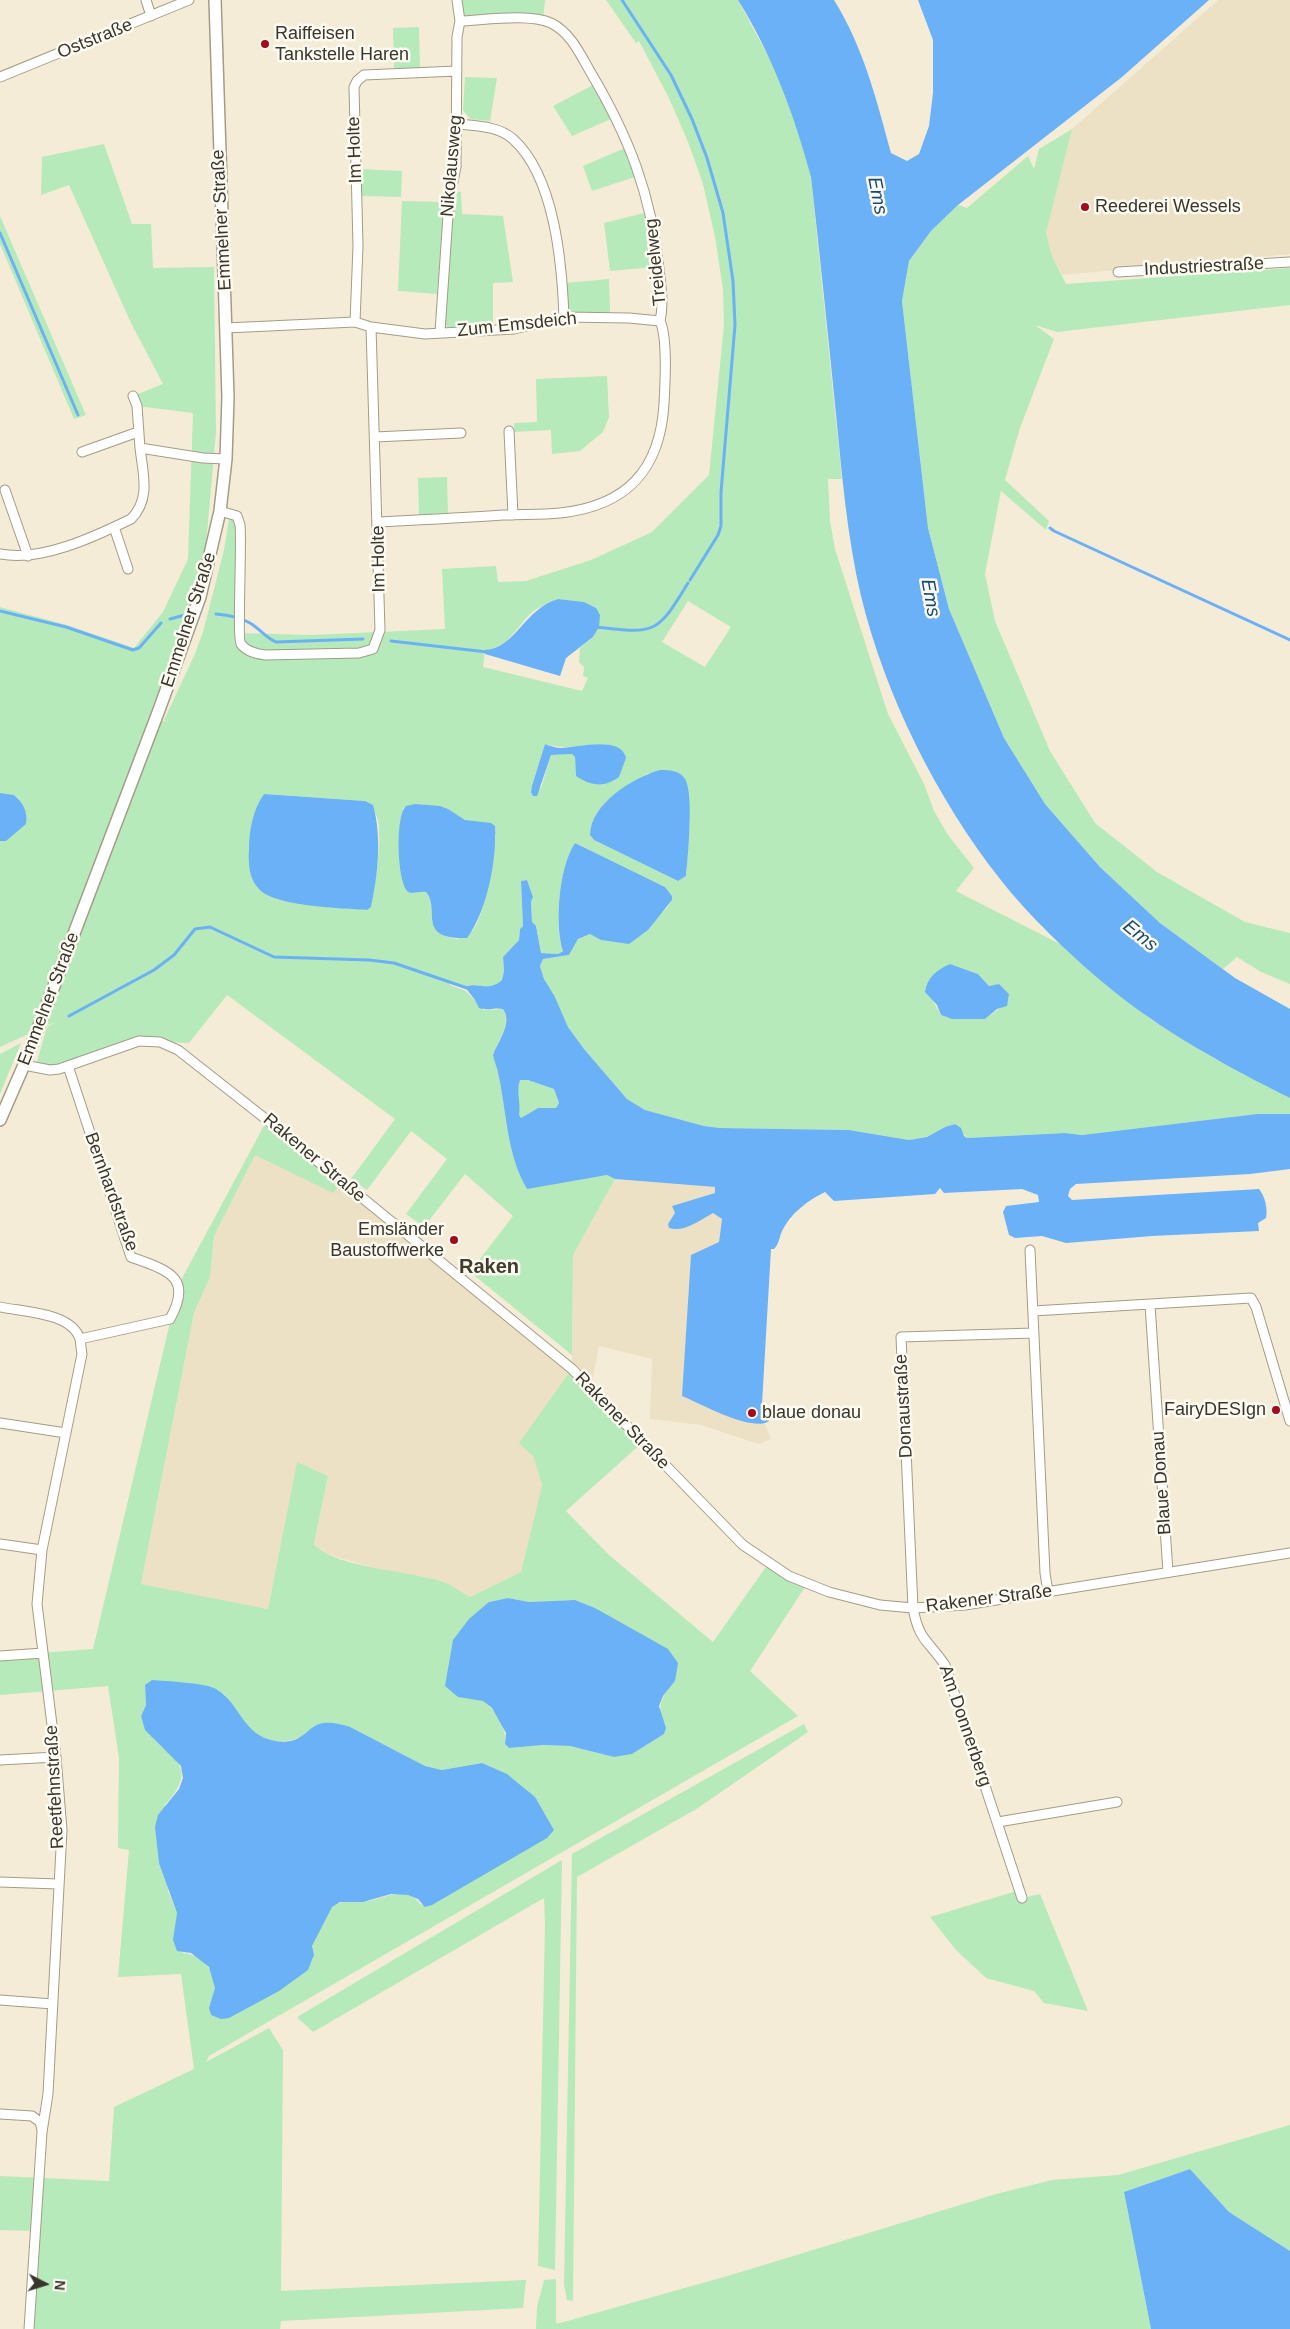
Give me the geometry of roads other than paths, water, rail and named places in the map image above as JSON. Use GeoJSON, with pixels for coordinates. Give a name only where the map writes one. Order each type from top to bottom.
{"type":"FeatureCollection","features":[{"type":"Feature","properties":{"kind":"street"},"geometry":{"type":"LineString","coordinates":[[146,0],[151,16]]}},
{"type":"Feature","properties":{"kind":"street","name":"Oststraße"},"geometry":{"type":"LineString","coordinates":[[0,77],[189,0]]}},
{"type":"Feature","properties":{"kind":"street","name":"Emmelner Straße"},"geometry":{"type":"LineString","coordinates":[[0,1120],[24,1065],[200,597],[220,511],[226,459],[226,328],[215,0]]}},
{"type":"Feature","properties":{"kind":"street","name":"Nikolausweg"},"geometry":{"type":"LineString","coordinates":[[440,332],[449,201],[456,167],[458,124],[457,37],[460,21],[457,0]]}},
{"type":"Feature","properties":{"kind":"street","name":"Treidelweg"},"geometry":{"type":"LineString","coordinates":[[378,522],[560,513],[599,504],[627,489],[647,468],[655,453],[662,430],[664,402],[663,328],[660,321],[662,311],[657,254],[651,214],[642,177],[617,118],[570,38],[552,24],[538,20],[460,21]]}},
{"type":"Feature","properties":{"kind":"street","name":"Im Holte"},"geometry":{"type":"LineString","coordinates":[[355,322],[358,246],[354,87],[356,81],[364,75],[457,71]]}},
{"type":"Feature","properties":{"kind":"street"},"geometry":{"type":"LineString","coordinates":[[458,124],[486,126],[512,138],[524,152],[536,172],[555,232],[562,277],[564,317]]}},
{"type":"Feature","properties":{"kind":"street","name":"Industriestraße"},"geometry":{"type":"LineString","coordinates":[[1118,272],[1290,262]]}},
{"type":"Feature","properties":{"kind":"street","name":"Zum Emsdeich"},"geometry":{"type":"LineString","coordinates":[[226,328],[355,322],[372,327],[425,334],[514,329],[564,317],[629,318],[660,321]]}},
{"type":"Feature","properties":{"kind":"street","name":"Im Holte"},"geometry":{"type":"LineString","coordinates":[[220,511],[230,512],[239,520],[240,617],[238,637],[241,644],[254,653],[265,655],[359,653],[373,649],[380,630],[372,327]]}},
{"type":"Feature","properties":{"kind":"street"},"geometry":{"type":"LineString","coordinates":[[0,554],[28,556],[45,553],[114,527],[131,519],[139,510],[145,492],[137,406],[133,396]]}},
{"type":"Feature","properties":{"kind":"street"},"geometry":{"type":"LineString","coordinates":[[509,431],[513,515]]}},
{"type":"Feature","properties":{"kind":"street"},"geometry":{"type":"LineString","coordinates":[[82,452],[138,432]]}},
{"type":"Feature","properties":{"kind":"street"},"geometry":{"type":"LineString","coordinates":[[375,437],[461,433]]}},
{"type":"Feature","properties":{"kind":"street"},"geometry":{"type":"LineString","coordinates":[[140,448],[192,457],[226,459]]}},
{"type":"Feature","properties":{"kind":"street"},"geometry":{"type":"LineString","coordinates":[[5,490],[28,556]]}},
{"type":"Feature","properties":{"kind":"street"},"geometry":{"type":"LineString","coordinates":[[114,527],[128,569]]}},
{"type":"Feature","properties":{"kind":"street","name":"Rakener Straße"},"geometry":{"type":"LineString","coordinates":[[24,1065],[50,1070],[68,1066],[139,1041],[160,1042],[178,1050],[267,1120],[572,1369],[743,1545],[768,1564],[807,1584],[847,1598],[880,1605],[941,1608],[1290,1553]]}},
{"type":"Feature","properties":{"kind":"street","name":"Bernhardstraße"},"geometry":{"type":"LineString","coordinates":[[68,1066],[131,1257],[165,1270],[173,1275],[179,1284],[178,1305],[170,1319],[80,1339]]}},
{"type":"Feature","properties":{"kind":"street"},"geometry":{"type":"LineString","coordinates":[[1030,1250],[1045,1573],[1048,1592]]}},
{"type":"Feature","properties":{"kind":"street"},"geometry":{"type":"LineString","coordinates":[[1033,1311],[1251,1298],[1256,1307],[1290,1421]]}},
{"type":"Feature","properties":{"kind":"street","name":"Blaue Donau"},"geometry":{"type":"LineString","coordinates":[[1150,1305],[1168,1572]]}},
{"type":"Feature","properties":{"kind":"street"},"geometry":{"type":"LineString","coordinates":[[0,1307],[64,1321],[75,1330],[80,1339]]}},
{"type":"Feature","properties":{"kind":"street","name":"Donaustraße"},"geometry":{"type":"LineString","coordinates":[[913,1608],[900,1337],[1034,1334]]}},
{"type":"Feature","properties":{"kind":"street","name":"Reetfehnstraße"},"geometry":{"type":"LineString","coordinates":[[29,2329],[42,2132],[48,2094],[62,1830],[56,1757],[37,1604],[42,1550],[82,1354],[80,1339]]}},
{"type":"Feature","properties":{"kind":"street"},"geometry":{"type":"LineString","coordinates":[[0,1423],[66,1433]]}},
{"type":"Feature","properties":{"kind":"street"},"geometry":{"type":"LineString","coordinates":[[0,1544],[42,1550]]}},
{"type":"Feature","properties":{"kind":"street","name":"Am Donnerberg"},"geometry":{"type":"LineString","coordinates":[[913,1608],[920,1636],[945,1665],[1022,1898]]}},
{"type":"Feature","properties":{"kind":"street"},"geometry":{"type":"LineString","coordinates":[[0,1656],[43,1653]]}},
{"type":"Feature","properties":{"kind":"street"},"geometry":{"type":"LineString","coordinates":[[0,1760],[56,1757]]}},
{"type":"Feature","properties":{"kind":"street"},"geometry":{"type":"LineString","coordinates":[[998,1822],[1117,1802]]}},
{"type":"Feature","properties":{"kind":"street"},"geometry":{"type":"LineString","coordinates":[[0,1882],[58,1884]]}},
{"type":"Feature","properties":{"kind":"street"},"geometry":{"type":"LineString","coordinates":[[0,2000],[53,2004]]}},
{"type":"Feature","properties":{"kind":"street"},"geometry":{"type":"LineString","coordinates":[[0,2114],[32,2116],[40,2122],[42,2132]]}},
{"type":"Feature","properties":{"kind":"water","name":"Ems"},"geometry":{"type":"Polygon","coordinates":[[[738,0],[834,0],[861,55],[891,153],[907,161],[919,154],[929,126],[933,93],[933,40],[918,0],[1209,0],[1122,77],[958,205],[931,231],[909,261],[902,301],[928,528],[949,609],[1004,738],[1045,804],[1100,867],[1160,923],[1235,978],[1290,1009],[1290,1098],[1195,1047],[1149,1018],[1106,985],[1064,948],[1011,893],[977,848],[955,815],[916,745],[884,671],[871,633],[856,573],[843,483],[811,177],[797,130],[772,64],[738,0]]]}},
{"type":"Feature","properties":{"kind":"water"},"geometry":{"type":"Polygon","coordinates":[[[558,599],[584,602],[596,608],[600,615],[599,627],[593,637],[566,658],[560,676],[485,654],[485,650],[496,648],[505,643],[537,611],[546,604],[558,599]]]}},
{"type":"Feature","properties":{"kind":"water"},"geometry":{"type":"Polygon","coordinates":[[[545,744],[561,748],[597,744],[607,745],[622,751],[626,758],[619,777],[608,783],[592,784],[576,776],[575,757],[572,754],[551,755],[537,796],[533,796],[531,792],[532,786],[545,744]]]}},
{"type":"Feature","properties":{"kind":"water"},"geometry":{"type":"Polygon","coordinates":[[[660,770],[677,772],[685,779],[688,786],[690,826],[686,876],[678,881],[594,840],[590,835],[597,813],[605,803],[626,785],[660,770]]]}},
{"type":"Feature","properties":{"kind":"water"},"geometry":{"type":"Polygon","coordinates":[[[0,793],[14,795],[22,804],[26,815],[26,824],[6,841],[0,841],[0,793]]]}},
{"type":"Feature","properties":{"kind":"water"},"geometry":{"type":"Polygon","coordinates":[[[264,794],[365,801],[373,805],[376,817],[378,856],[376,882],[371,907],[367,910],[310,906],[279,900],[259,889],[253,880],[250,870],[249,842],[254,813],[264,794]]]}},
{"type":"Feature","properties":{"kind":"water"},"geometry":{"type":"Polygon","coordinates":[[[415,804],[440,806],[465,820],[491,823],[495,826],[494,854],[489,885],[480,914],[467,938],[451,937],[441,934],[435,929],[430,899],[426,892],[409,892],[404,884],[399,861],[400,822],[402,812],[406,806],[415,804]]]}},
{"type":"Feature","properties":{"kind":"water"},"geometry":{"type":"Polygon","coordinates":[[[575,843],[665,887],[672,896],[672,900],[648,930],[629,944],[601,940],[590,934],[578,939],[569,955],[543,959],[540,966],[544,979],[555,997],[568,1027],[584,1049],[627,1099],[645,1110],[704,1126],[720,1128],[849,1130],[909,1140],[927,1137],[955,1124],[961,1128],[964,1136],[967,1138],[1065,1133],[1082,1135],[1257,1114],[1290,1114],[1290,1169],[1250,1174],[1076,1184],[1070,1189],[1068,1196],[1072,1200],[1259,1189],[1266,1203],[1266,1218],[1258,1223],[1259,1231],[1152,1236],[1066,1243],[1042,1236],[1015,1238],[1009,1235],[1003,1212],[1006,1206],[1039,1202],[1038,1195],[1022,1189],[944,1193],[940,1188],[935,1194],[834,1201],[825,1192],[812,1199],[795,1213],[782,1231],[776,1247],[771,1249],[762,1404],[769,1409],[769,1421],[761,1424],[751,1423],[726,1416],[682,1396],[691,1255],[719,1242],[722,1219],[713,1213],[692,1225],[680,1229],[669,1228],[668,1224],[675,1213],[672,1206],[715,1193],[715,1187],[615,1179],[607,1175],[527,1189],[520,1176],[511,1147],[498,1071],[493,1055],[506,1026],[506,1014],[503,1009],[479,1008],[465,987],[475,985],[492,986],[502,980],[504,971],[503,957],[519,940],[520,929],[523,926],[521,881],[527,880],[533,897],[531,902],[532,922],[536,926],[541,953],[558,954],[563,951],[559,926],[560,896],[565,866],[575,843]],[[520,1080],[519,1084],[519,1115],[521,1118],[538,1108],[556,1108],[559,1103],[554,1089],[528,1080],[520,1080]]]}},
{"type":"Feature","properties":{"kind":"water"},"geometry":{"type":"Polygon","coordinates":[[[950,964],[978,974],[989,986],[999,984],[1009,994],[1007,1006],[997,1009],[985,1019],[952,1019],[941,1015],[937,1005],[925,992],[930,978],[950,964]]]}},
{"type":"Feature","properties":{"kind":"water"},"geometry":{"type":"Polygon","coordinates":[[[508,1598],[529,1602],[575,1600],[595,1608],[668,1649],[678,1663],[675,1681],[663,1696],[659,1706],[666,1728],[664,1734],[632,1754],[614,1757],[570,1746],[543,1745],[509,1748],[505,1744],[506,1733],[492,1708],[483,1701],[458,1697],[445,1686],[453,1640],[469,1619],[489,1602],[508,1598]]]}},
{"type":"Feature","properties":{"kind":"water"},"geometry":{"type":"Polygon","coordinates":[[[152,1680],[195,1684],[216,1689],[231,1703],[248,1726],[264,1738],[275,1741],[292,1741],[317,1725],[333,1723],[350,1727],[425,1766],[442,1770],[482,1763],[507,1774],[535,1797],[554,1830],[547,1838],[432,1905],[425,1907],[418,1899],[408,1895],[391,1894],[363,1902],[340,1902],[332,1907],[312,1946],[314,1955],[308,1970],[279,1991],[229,2018],[221,2019],[211,2015],[209,2008],[215,1988],[209,1967],[191,1953],[177,1951],[173,1940],[177,1913],[159,1863],[155,1827],[158,1815],[179,1789],[183,1778],[181,1766],[145,1730],[141,1716],[146,1705],[145,1685],[152,1680]]]}},
{"type":"Feature","properties":{"kind":"water"},"geometry":{"type":"Polygon","coordinates":[[[1190,2169],[1229,2212],[1290,2251],[1290,2329],[1151,2329],[1124,2192],[1190,2169]]]}},
{"type":"Feature","properties":{"kind":"waterway"},"geometry":{"type":"LineString","coordinates":[[622,0],[671,75],[692,119],[707,158],[723,213],[733,281],[735,325],[721,492],[721,526],[718,535],[690,580]]}},
{"type":"Feature","properties":{"kind":"waterway"},"geometry":{"type":"LineString","coordinates":[[0,233],[78,415]]}},
{"type":"Feature","properties":{"kind":"waterway"},"geometry":{"type":"LineString","coordinates":[[1050,528],[1290,640]]}},
{"type":"Feature","properties":{"kind":"waterway"},"geometry":{"type":"LineString","coordinates":[[596,627],[631,630],[643,630],[653,627],[669,612],[688,583]]}},
{"type":"Feature","properties":{"kind":"waterway"},"geometry":{"type":"LineString","coordinates":[[0,611],[66,627],[133,650],[139,648],[161,623]]}},
{"type":"Feature","properties":{"kind":"waterway"},"geometry":{"type":"LineString","coordinates":[[216,614],[246,621],[276,642],[363,639]]}},
{"type":"Feature","properties":{"kind":"waterway"},"geometry":{"type":"LineString","coordinates":[[170,619],[185,615]]}},
{"type":"Feature","properties":{"kind":"waterway"},"geometry":{"type":"LineString","coordinates":[[391,641],[487,652]]}},
{"type":"Feature","properties":{"kind":"waterway"},"geometry":{"type":"LineString","coordinates":[[69,1016],[154,970],[174,955],[195,929],[210,927],[274,957],[369,960],[394,963],[467,988]]}},
{"type":"Feature","properties":{"kind":"place","name":"Raiffeisen Tankstelle Haren"},"geometry":{"type":"Point","coordinates":[265,44]}},
{"type":"Feature","properties":{"kind":"place","name":"Reederei Wessels"},"geometry":{"type":"Point","coordinates":[1085,207]}},
{"type":"Feature","properties":{"kind":"place","name":"Emsländer Baustoffwerke"},"geometry":{"type":"Point","coordinates":[454,1240]}},
{"type":"Feature","properties":{"kind":"place","name":"FairyDESIgn"},"geometry":{"type":"Point","coordinates":[1276,1410]}},
{"type":"Feature","properties":{"kind":"place","name":"blaue donau"},"geometry":{"type":"Point","coordinates":[752,1413]}},
{"type":"Feature","properties":{"kind":"district","name":"Raken"},"geometry":{"type":"Point","coordinates":[489,1267]}}]}
